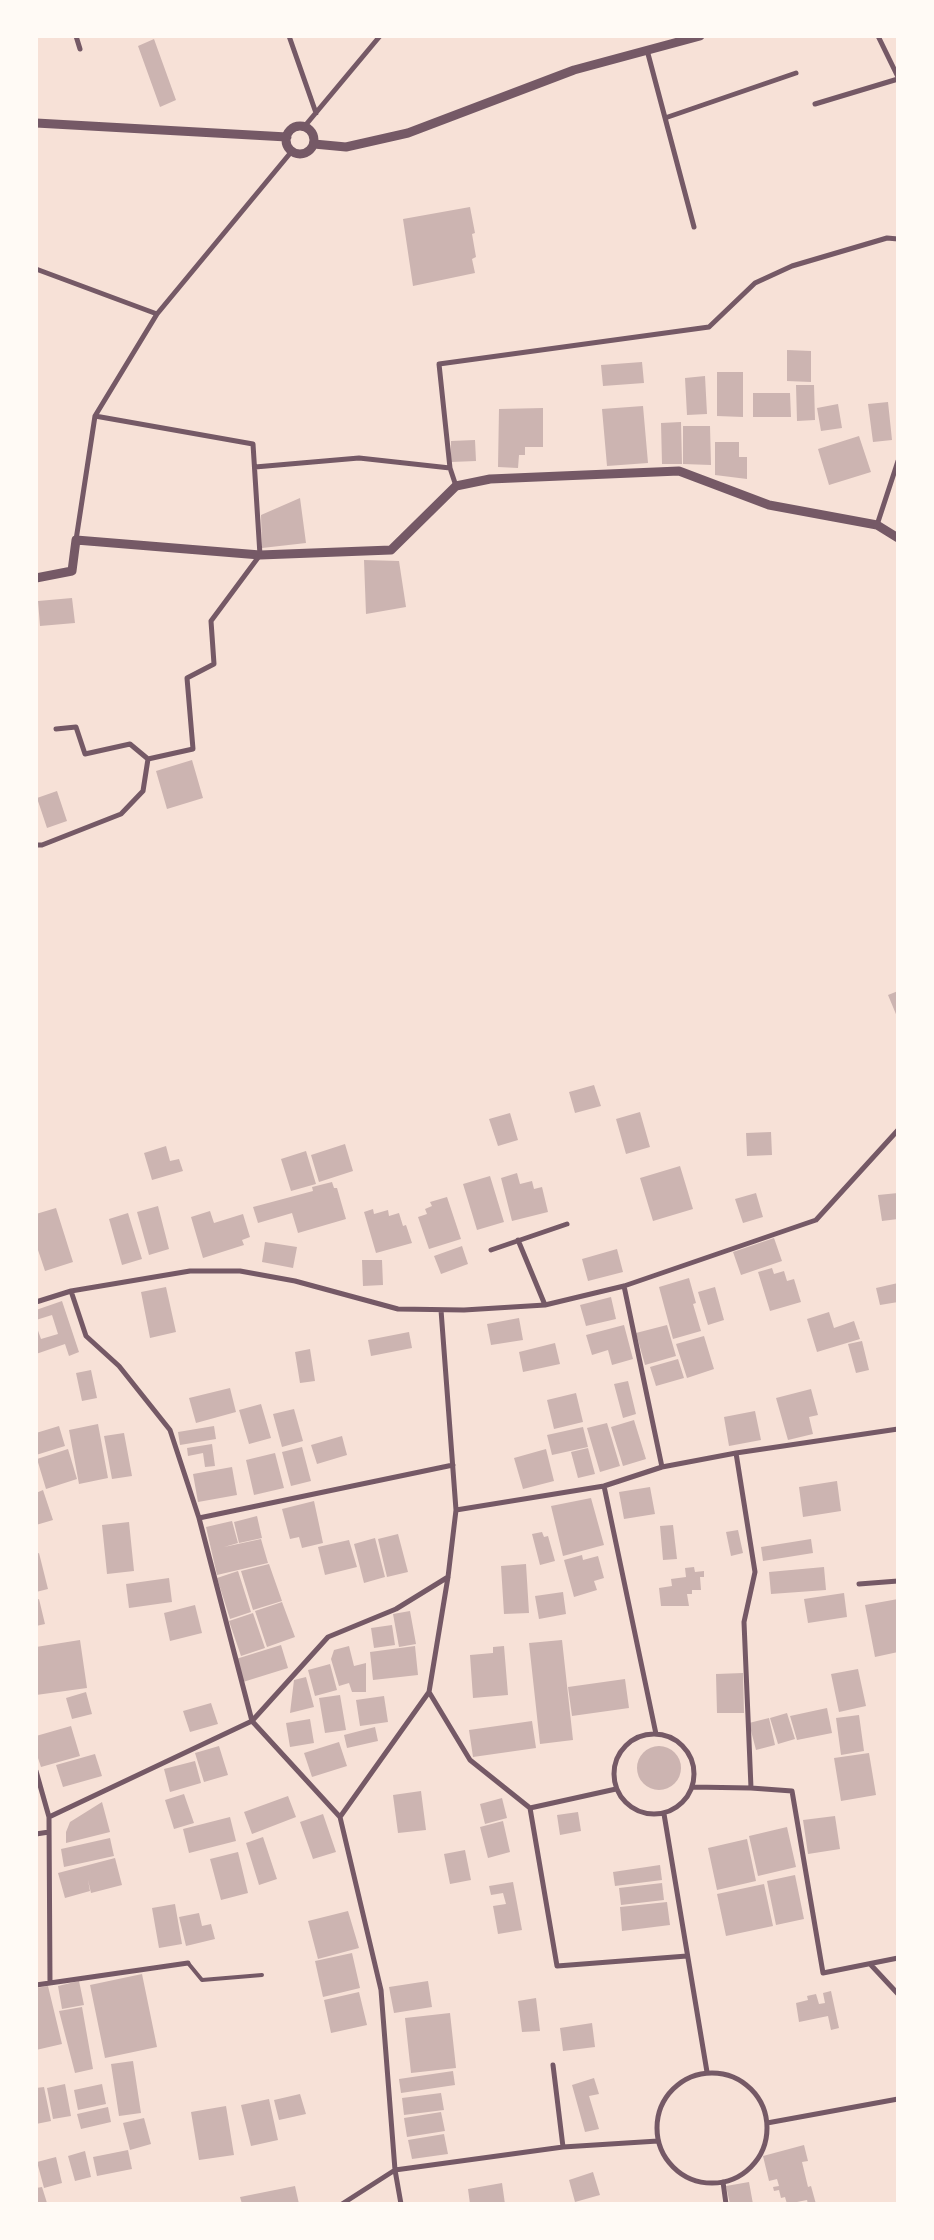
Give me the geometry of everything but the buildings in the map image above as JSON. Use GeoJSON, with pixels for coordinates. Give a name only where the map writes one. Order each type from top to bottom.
{"type":"FeatureCollection","features":[{"type":"Feature","properties":{"kind":"street"},"geometry":{"type":"LineString","coordinates":[[76,36],[80,49]]}},
{"type":"Feature","properties":{"kind":"street"},"geometry":{"type":"LineString","coordinates":[[289,36],[316,113]]}},
{"type":"Feature","properties":{"kind":"street"},"geometry":{"type":"LineString","coordinates":[[304,127],[380,36]]}},
{"type":"Feature","properties":{"kind":"street"},"geometry":{"type":"LineString","coordinates":[[314,144],[346,147],[408,133],[574,70],[700,36]]}},
{"type":"Feature","properties":{"kind":"street"},"geometry":{"type":"LineString","coordinates":[[815,104],[898,78],[878,36]]}},
{"type":"Feature","properties":{"kind":"street"},"geometry":{"type":"LineString","coordinates":[[646,50],[694,227]]}},
{"type":"Feature","properties":{"kind":"street"},"geometry":{"type":"LineString","coordinates":[[665,118],[796,73]]}},
{"type":"Feature","properties":{"kind":"street"},"geometry":{"type":"LineString","coordinates":[[36,123],[287,137]]}},
{"type":"Feature","properties":{"kind":"street"},"geometry":{"type":"LineString","coordinates":[[295,127],[304,127],[314,136],[314,144],[306,153],[299,154],[292,151],[287,145],[287,137],[295,127]]}},
{"type":"Feature","properties":{"kind":"street"},"geometry":{"type":"LineString","coordinates":[[36,578],[72,571],[94,416],[157,314],[292,151]]}},
{"type":"Feature","properties":{"kind":"street"},"geometry":{"type":"LineString","coordinates":[[456,486],[450,468],[439,364],[709,327],[755,283],[792,266],[887,238],[898,239]]}},
{"type":"Feature","properties":{"kind":"street"},"geometry":{"type":"LineString","coordinates":[[36,269],[157,314]]}},
{"type":"Feature","properties":{"kind":"street"},"geometry":{"type":"LineString","coordinates":[[94,416],[253,444],[260,555],[211,621],[214,664],[187,678],[193,750],[148,759]]}},
{"type":"Feature","properties":{"kind":"street"},"geometry":{"type":"LineString","coordinates":[[255,468],[359,458],[450,468]]}},
{"type":"Feature","properties":{"kind":"street"},"geometry":{"type":"LineString","coordinates":[[877,525],[898,461]]}},
{"type":"Feature","properties":{"kind":"street"},"geometry":{"type":"LineString","coordinates":[[76,540],[260,555],[391,550],[456,486],[490,479],[679,471],[769,506],[877,525],[898,538]]}},
{"type":"Feature","properties":{"kind":"street"},"geometry":{"type":"LineString","coordinates":[[56,729],[76,727],[85,754],[130,744],[148,759]]}},
{"type":"Feature","properties":{"kind":"street"},"geometry":{"type":"LineString","coordinates":[[36,844],[42,845],[121,814],[143,791],[148,759]]}},
{"type":"Feature","properties":{"kind":"street"},"geometry":{"type":"LineString","coordinates":[[36,1302],[71,1292],[190,1271],[240,1271],[295,1281],[398,1309],[441,1310],[545,1305],[624,1286],[816,1220],[898,1130]]}},
{"type":"Feature","properties":{"kind":"street"},"geometry":{"type":"LineString","coordinates":[[491,1250],[567,1224]]}},
{"type":"Feature","properties":{"kind":"street"},"geometry":{"type":"LineString","coordinates":[[518,1240],[545,1305]]}},
{"type":"Feature","properties":{"kind":"street"},"geometry":{"type":"LineString","coordinates":[[624,1286],[662,1467]]}},
{"type":"Feature","properties":{"kind":"street"},"geometry":{"type":"LineString","coordinates":[[71,1292],[86,1336],[119,1366],[170,1430],[199,1518],[252,1721],[340,1817],[381,1990],[395,2170],[402,2204]]}},
{"type":"Feature","properties":{"kind":"street"},"geometry":{"type":"LineString","coordinates":[[340,1817],[429,1692],[448,1577],[456,1510],[441,1310]]}},
{"type":"Feature","properties":{"kind":"street"},"geometry":{"type":"LineString","coordinates":[[456,1510],[604,1486],[662,1467],[736,1453],[898,1429]]}},
{"type":"Feature","properties":{"kind":"street"},"geometry":{"type":"LineString","coordinates":[[736,1453],[755,1572],[744,1622],[751,1788]]}},
{"type":"Feature","properties":{"kind":"street"},"geometry":{"type":"LineString","coordinates":[[199,1518],[453,1464]]}},
{"type":"Feature","properties":{"kind":"street"},"geometry":{"type":"LineString","coordinates":[[604,1486],[656,1734]]}},
{"type":"Feature","properties":{"kind":"street"},"geometry":{"type":"LineString","coordinates":[[49,1817],[252,1721],[328,1637],[396,1609],[448,1577]]}},
{"type":"Feature","properties":{"kind":"street"},"geometry":{"type":"LineString","coordinates":[[859,1584],[898,1581]]}},
{"type":"Feature","properties":{"kind":"street"},"geometry":{"type":"LineString","coordinates":[[429,1692],[470,1760],[530,1808],[557,1966],[687,1956]]}},
{"type":"Feature","properties":{"kind":"street"},"geometry":{"type":"LineString","coordinates":[[656,1734],[668,1736],[679,1742],[688,1752],[694,1769],[692,1787],[686,1799],[676,1808],[664,1814],[647,1814],[630,1808],[622,1799],[616,1789],[614,1776],[615,1762],[621,1750],[631,1741],[643,1735],[656,1734]]}},
{"type":"Feature","properties":{"kind":"street"},"geometry":{"type":"LineString","coordinates":[[36,1771],[49,1817],[50,1983]]}},
{"type":"Feature","properties":{"kind":"street"},"geometry":{"type":"LineString","coordinates":[[692,1787],[792,1791],[823,1973],[898,1958]]}},
{"type":"Feature","properties":{"kind":"street"},"geometry":{"type":"LineString","coordinates":[[530,1808],[616,1789]]}},
{"type":"Feature","properties":{"kind":"street"},"geometry":{"type":"LineString","coordinates":[[664,1814],[707,2072]]}},
{"type":"Feature","properties":{"kind":"street"},"geometry":{"type":"LineString","coordinates":[[36,1834],[49,1832]]}},
{"type":"Feature","properties":{"kind":"street"},"geometry":{"type":"LineString","coordinates":[[36,1985],[188,1963]]}},
{"type":"Feature","properties":{"kind":"street"},"geometry":{"type":"LineString","coordinates":[[870,1965],[898,1994]]}},
{"type":"Feature","properties":{"kind":"street"},"geometry":{"type":"LineString","coordinates":[[553,2065],[563,2147]]}},
{"type":"Feature","properties":{"kind":"street"},"geometry":{"type":"LineString","coordinates":[[707,2072],[724,2073],[740,2080],[754,2092],[762,2106],[767,2123],[766,2139],[760,2154],[751,2167],[738,2176],[723,2182],[706,2183],[690,2178],[676,2169],[665,2156],[658,2141],[657,2122],[659,2113],[662,2104],[673,2088],[688,2077],[707,2072]]}},
{"type":"Feature","properties":{"kind":"street"},"geometry":{"type":"LineString","coordinates":[[767,2123],[898,2099]]}},
{"type":"Feature","properties":{"kind":"street"},"geometry":{"type":"LineString","coordinates":[[342,2204],[395,2170],[563,2147],[658,2141]]}},
{"type":"Feature","properties":{"kind":"street"},"geometry":{"type":"LineString","coordinates":[[723,2182],[726,2204]]}},
{"type":"Feature","properties":{"kind":"lane"},"geometry":{"type":"LineString","coordinates":[[188,1963],[202,1980],[262,1975]]}}]}
